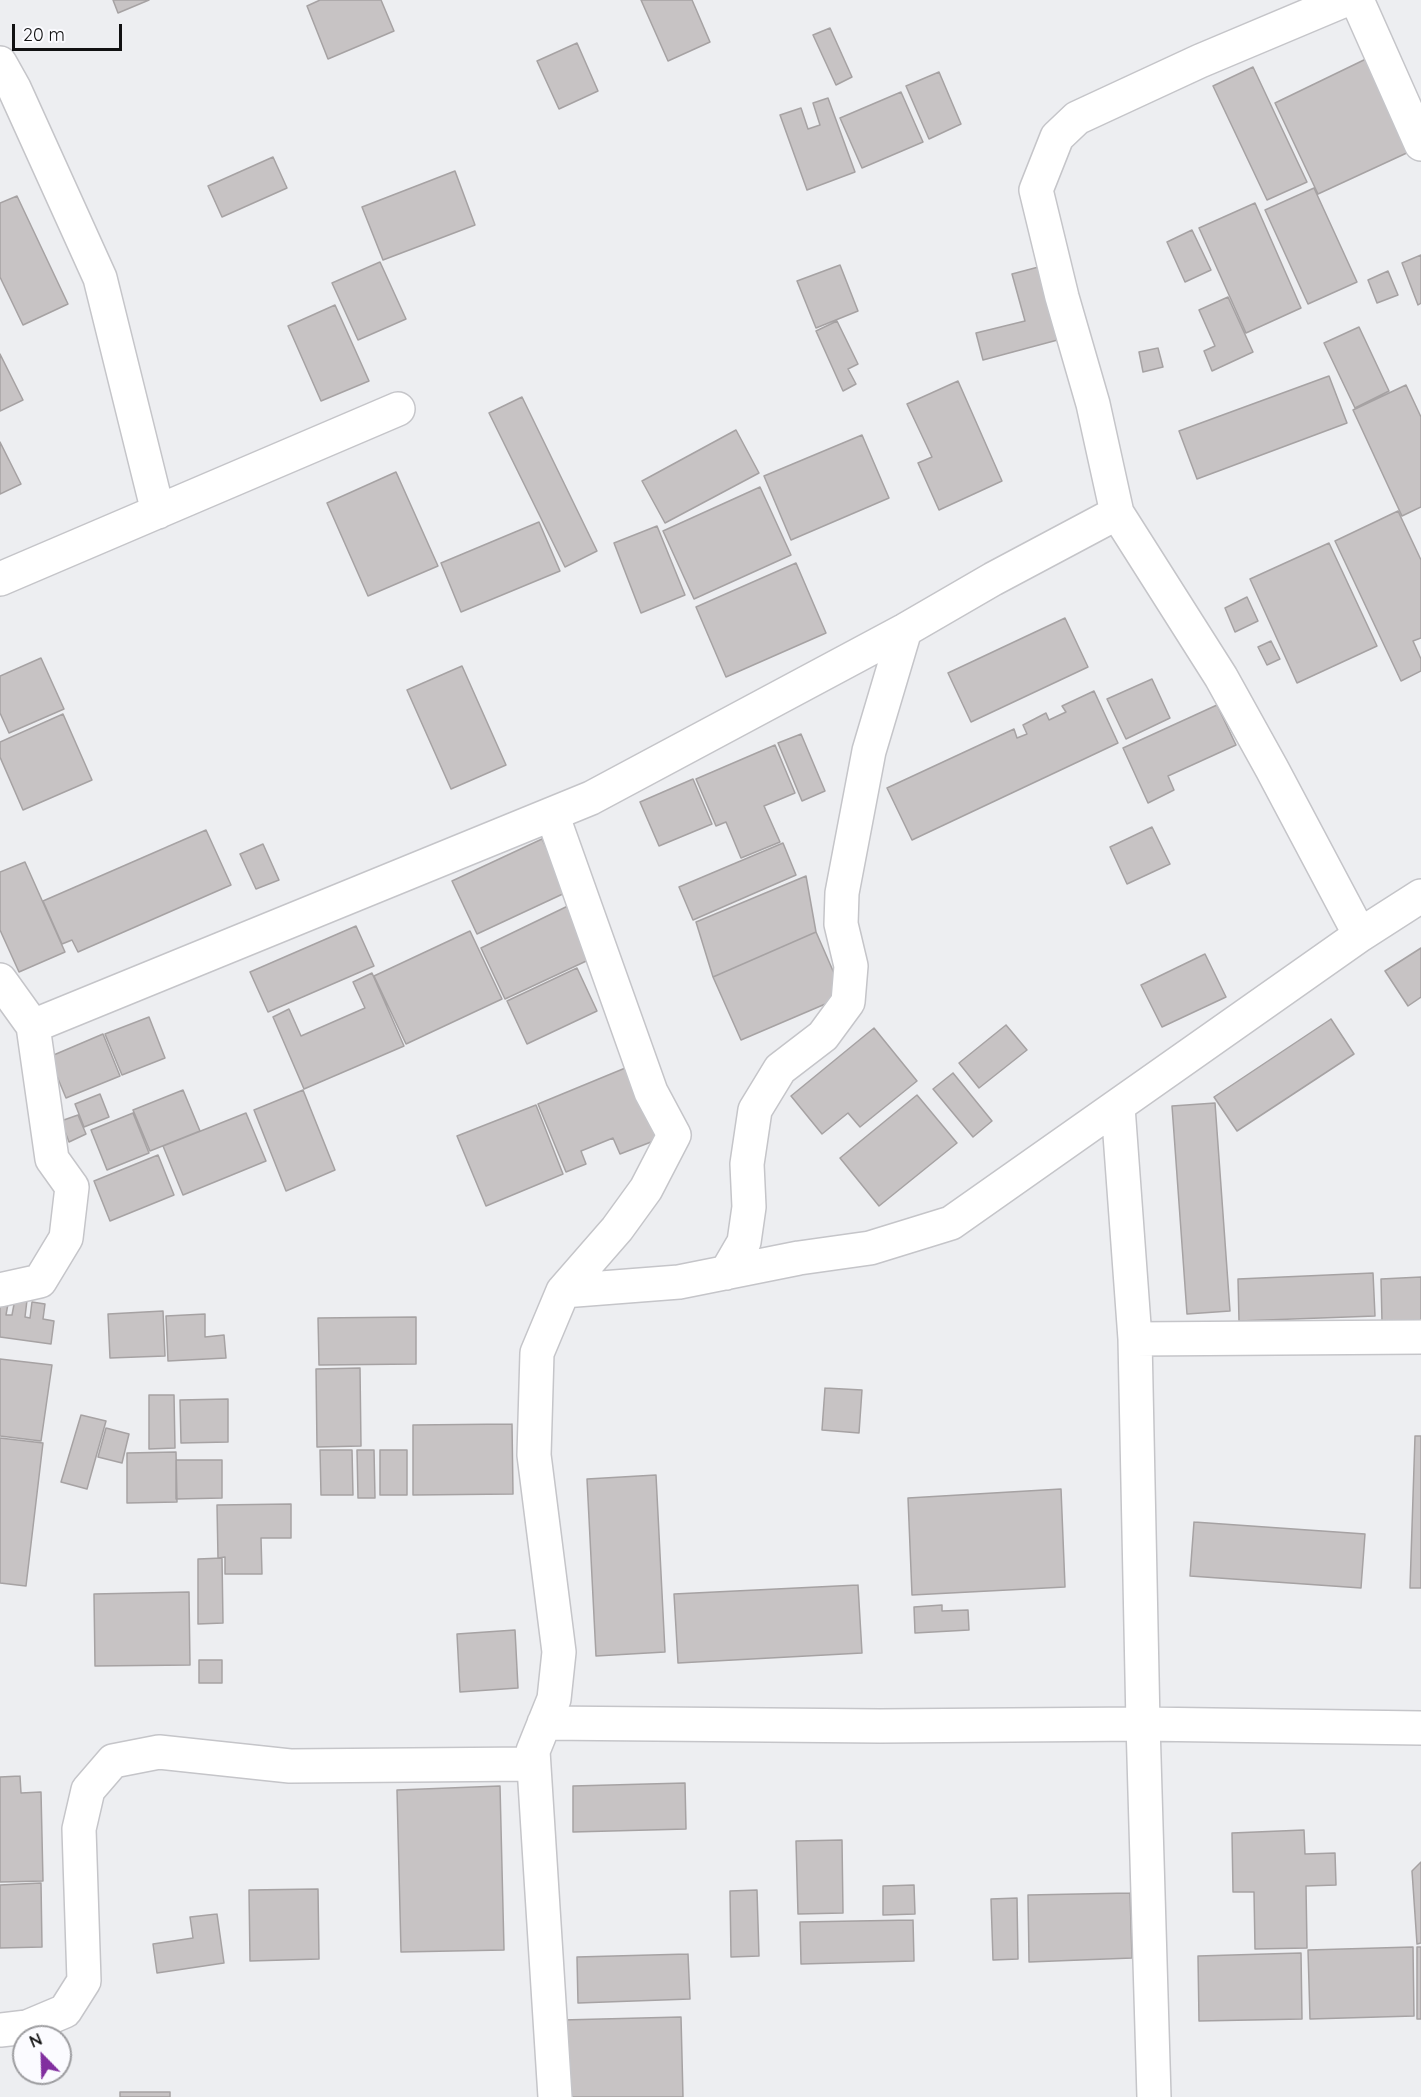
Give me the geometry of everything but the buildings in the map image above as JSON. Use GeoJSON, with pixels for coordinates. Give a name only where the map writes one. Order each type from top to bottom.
{"type":"FeatureCollection","features":[{"type":"Feature","properties":{"kind":"street"},"geometry":{"type":"LineString","coordinates":[[1345,0],[1200,61],[1077,118],[1057,137],[1036,190],[1062,297],[1094,404],[1117,513],[1221,677],[1360,935]]}},
{"type":"Feature","properties":{"kind":"street"},"geometry":{"type":"LineString","coordinates":[[1357,0],[1421,144]]}},
{"type":"Feature","properties":{"kind":"street"},"geometry":{"type":"LineString","coordinates":[[0,63],[14,88],[100,278],[158,512]]}},
{"type":"Feature","properties":{"kind":"street"},"geometry":{"type":"LineString","coordinates":[[0,579],[398,409]]}},
{"type":"Feature","properties":{"kind":"street"},"geometry":{"type":"LineString","coordinates":[[33,1026],[591,798],[905,630],[993,579],[1117,513]]}},
{"type":"Feature","properties":{"kind":"street"},"geometry":{"type":"LineString","coordinates":[[726,1273],[744,1242],[750,1207],[747,1164],[755,1110],[780,1069],[824,1036],[848,1002],[851,966],[841,924],[842,893],[869,752],[905,630]]}},
{"type":"Feature","properties":{"kind":"street"},"geometry":{"type":"LineString","coordinates":[[552,814],[651,1092],[674,1135],[646,1189],[617,1229],[563,1291],[537,1353],[534,1455],[559,1652],[554,1699],[533,1750],[555,2097]]}},
{"type":"Feature","properties":{"kind":"street"},"geometry":{"type":"LineString","coordinates":[[563,1291],[679,1282],[799,1258],[870,1248],[951,1223],[1360,935],[1421,896]]}},
{"type":"Feature","properties":{"kind":"street"},"geometry":{"type":"LineString","coordinates":[[0,980],[33,1026],[52,1159],[72,1187],[66,1238],[40,1281],[0,1290]]}},
{"type":"Feature","properties":{"kind":"street"},"geometry":{"type":"LineString","coordinates":[[1118,1107],[1135,1339],[1154,2097]]}},
{"type":"Feature","properties":{"kind":"street"},"geometry":{"type":"LineString","coordinates":[[1135,1339],[1421,1337]]}},
{"type":"Feature","properties":{"kind":"street"},"geometry":{"type":"LineString","coordinates":[[544,1723],[880,1726],[1143,1724],[1421,1728]]}},
{"type":"Feature","properties":{"kind":"street"},"geometry":{"type":"LineString","coordinates":[[0,2030],[27,2027],[65,2011],[84,1981],[79,1829],[88,1790],[113,1761],[159,1752],[290,1766],[533,1764]]}}]}
